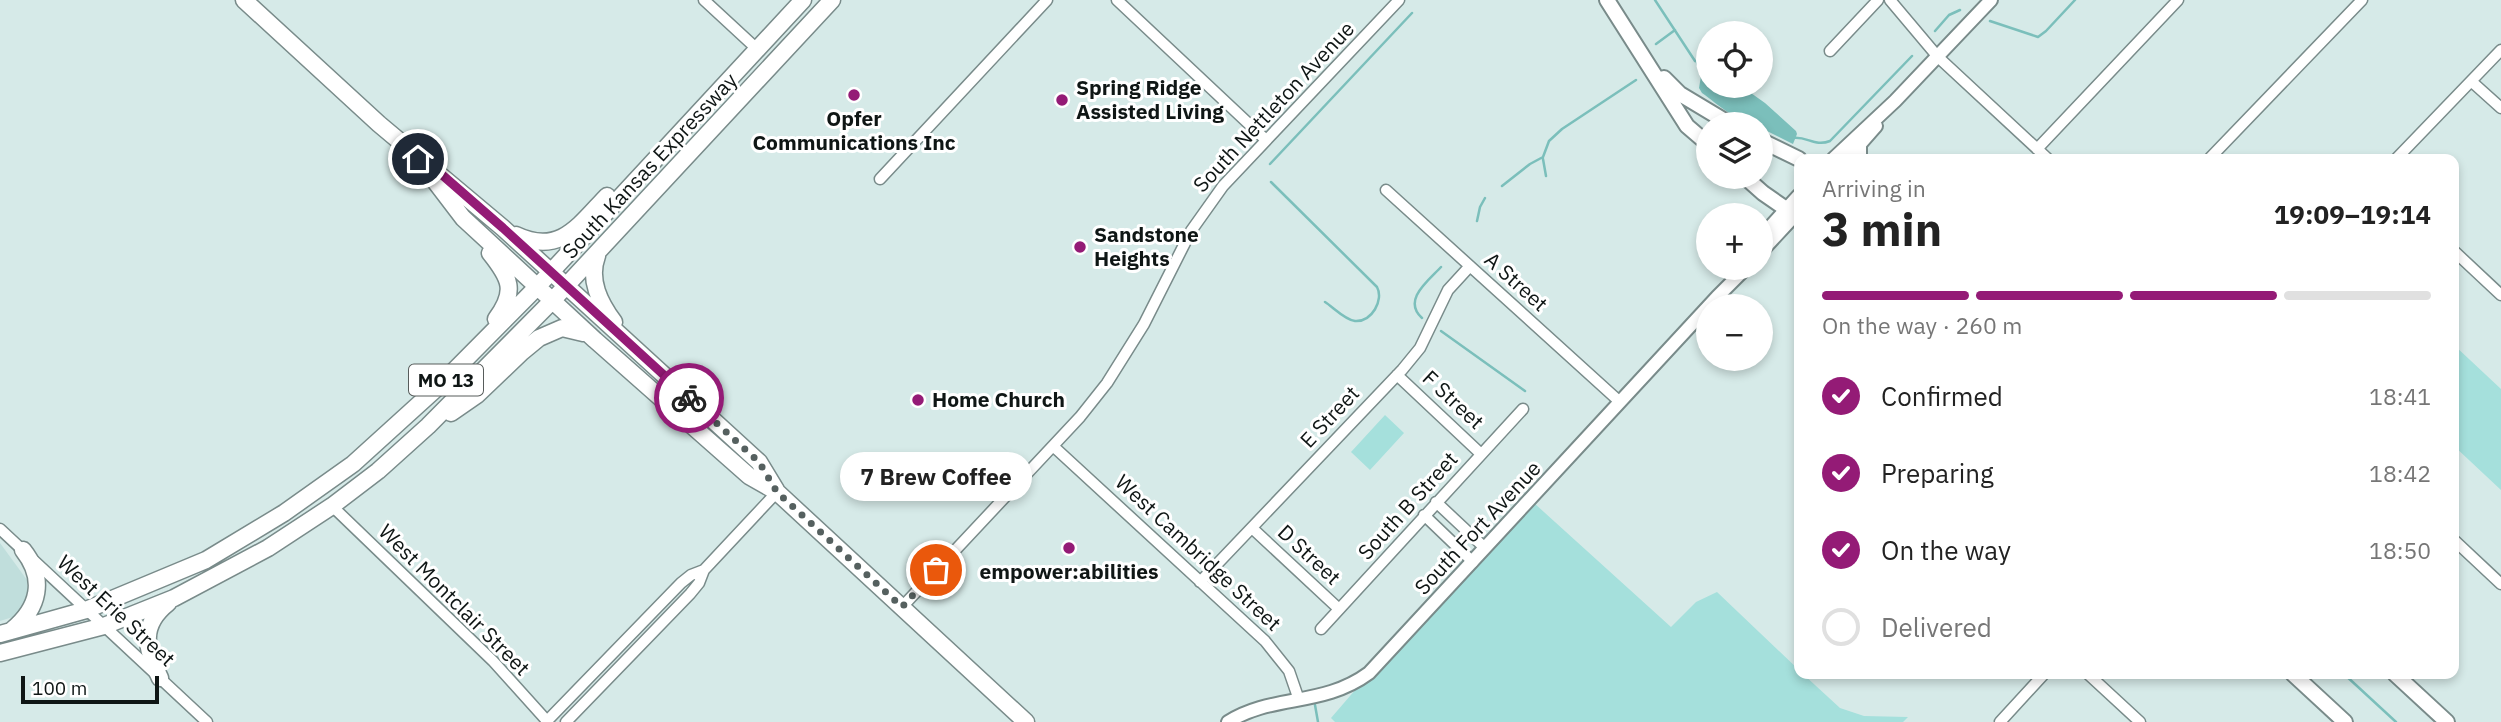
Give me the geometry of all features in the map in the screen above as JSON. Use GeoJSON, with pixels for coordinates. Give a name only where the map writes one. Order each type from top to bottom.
{"type":"FeatureCollection","features":[{"type":"Feature","properties":{"kind":"main road"},"geometry":{"type":"LineString","coordinates":[[244,0],[418,159],[440,173],[503,228],[759,462],[777,492]]}},
{"type":"Feature","properties":{"kind":"main road","name":"South Kansas Expressway"},"geometry":{"type":"LineString","coordinates":[[5,633],[86,610],[206,559],[284,513],[353,464],[439,386],[537,287],[803,0]]}},
{"type":"Feature","properties":{"kind":"main road","name":"South Kansas Expressway"},"geometry":{"type":"LineString","coordinates":[[0,653],[104,626],[174,598],[268,548],[332,506],[378,471],[428,426],[598,254],[832,0]]}},
{"type":"Feature","properties":{"kind":"main road"},"geometry":{"type":"LineString","coordinates":[[1607,0],[1687,125],[1696,133]]}},
{"type":"Feature","properties":{"kind":"main road"},"geometry":{"type":"LineString","coordinates":[[1644,57],[1681,94],[1710,112]]}},
{"type":"Feature","properties":{"kind":"main road"},"geometry":{"type":"LineString","coordinates":[[503,228],[534,242],[559,240],[574,230],[640,164],[676,138]]}},
{"type":"Feature","properties":{"kind":"main road"},"geometry":{"type":"LineString","coordinates":[[1773,146],[1794,157]]}},
{"type":"Feature","properties":{"kind":"main road"},"geometry":{"type":"LineString","coordinates":[[418,159],[504,272],[510,292],[497,319],[439,386]]}},
{"type":"Feature","properties":{"kind":"main road"},"geometry":{"type":"LineString","coordinates":[[1758,189],[1794,212]]}},
{"type":"Feature","properties":{"kind":"main road"},"geometry":{"type":"LineString","coordinates":[[463,218],[595,340],[749,476],[777,492],[1026,722]]}},
{"type":"Feature","properties":{"kind":"main road"},"geometry":{"type":"LineString","coordinates":[[598,254],[593,265],[593,277],[599,298],[617,326],[648,361]]}},
{"type":"Feature","properties":{"kind":"main road"},"geometry":{"type":"LineString","coordinates":[[428,426],[465,404],[547,333],[568,328],[595,340]]}},
{"type":"Feature","properties":{"kind":"main road"},"geometry":{"type":"LineString","coordinates":[[5,633],[26,617],[36,592],[36,571],[23,550]]}},
{"type":"Feature","properties":{"kind":"main road"},"geometry":{"type":"LineString","coordinates":[[160,678],[150,656],[147,635],[154,617],[174,598]]}},
{"type":"Feature","properties":{"kind":"main road"},"geometry":{"type":"LineString","coordinates":[[2298,679],[2345,722]]}},
{"type":"Feature","properties":{"kind":"main road"},"geometry":{"type":"LineString","coordinates":[[2400,679],[2447,722]]}},
{"type":"Feature","properties":{"kind":"street"},"geometry":{"type":"LineString","coordinates":[[704,0],[757,49]]}},
{"type":"Feature","properties":{"kind":"street"},"geometry":{"type":"LineString","coordinates":[[880,178],[1047,0]]}},
{"type":"Feature","properties":{"kind":"street"},"geometry":{"type":"LineString","coordinates":[[1117,0],[1266,140]]}},
{"type":"Feature","properties":{"kind":"street","name":"South Nettleton Avenue"},"geometry":{"type":"LineString","coordinates":[[902,607],[1094,400],[1120,365],[1144,324],[1179,253],[1205,211],[1237,170],[1399,0]]}},
{"type":"Feature","properties":{"kind":"street"},"geometry":{"type":"LineString","coordinates":[[1830,51],[1878,0]]}},
{"type":"Feature","properties":{"kind":"street"},"geometry":{"type":"LineString","coordinates":[[1890,0],[1938,57],[2042,154]]}},
{"type":"Feature","properties":{"kind":"street"},"geometry":{"type":"LineString","coordinates":[[1838,154],[1895,101],[1991,0]]}},
{"type":"Feature","properties":{"kind":"street"},"geometry":{"type":"LineString","coordinates":[[2037,149],[2178,0]]}},
{"type":"Feature","properties":{"kind":"street"},"geometry":{"type":"LineString","coordinates":[[2214,154],[2362,0]]}},
{"type":"Feature","properties":{"kind":"street"},"geometry":{"type":"LineString","coordinates":[[2401,154],[2501,50]]}},
{"type":"Feature","properties":{"kind":"street"},"geometry":{"type":"LineString","coordinates":[[2471,81],[2501,108]]}},
{"type":"Feature","properties":{"kind":"street"},"geometry":{"type":"LineString","coordinates":[[1859,153],[1895,101]]}},
{"type":"Feature","properties":{"kind":"street","name":"A Street"},"geometry":{"type":"LineString","coordinates":[[1386,190],[1620,402]]}},
{"type":"Feature","properties":{"kind":"street"},"geometry":{"type":"LineString","coordinates":[[1773,229],[1794,214]]}},
{"type":"Feature","properties":{"kind":"street"},"geometry":{"type":"LineString","coordinates":[[1773,238],[1794,214]]}},
{"type":"Feature","properties":{"kind":"street"},"geometry":{"type":"LineString","coordinates":[[2459,256],[2501,295]]}},
{"type":"Feature","properties":{"kind":"street","name":"E Street"},"geometry":{"type":"LineString","coordinates":[[1200,582],[1397,375],[1420,348],[1448,290],[1470,266]]}},
{"type":"Feature","properties":{"kind":"street","name":"South Fort Avenue"},"geometry":{"type":"LineString","coordinates":[[1720,294],[1734,280]]}},
{"type":"Feature","properties":{"kind":"street","name":"South Fort Avenue"},"geometry":{"type":"LineString","coordinates":[[1228,722],[1247,712],[1340,690],[1369,673],[1696,320]]}},
{"type":"Feature","properties":{"kind":"street","name":"F Street"},"geometry":{"type":"LineString","coordinates":[[1397,375],[1481,454]]}},
{"type":"Feature","properties":{"kind":"street","name":"South B Street"},"geometry":{"type":"LineString","coordinates":[[1321,628],[1523,409]]}},
{"type":"Feature","properties":{"kind":"street","name":"West Cambridge Street"},"geometry":{"type":"LineString","coordinates":[[1053,446],[1279,657],[1289,671],[1299,700]]}},
{"type":"Feature","properties":{"kind":"street"},"geometry":{"type":"LineString","coordinates":[[566,722],[690,594],[704,570],[777,492]]}},
{"type":"Feature","properties":{"kind":"street"},"geometry":{"type":"LineString","coordinates":[[1436,502],[1485,548]]}},
{"type":"Feature","properties":{"kind":"street","name":"West Montclair Street"},"geometry":{"type":"LineString","coordinates":[[332,506],[493,661],[547,722]]}},
{"type":"Feature","properties":{"kind":"street"},"geometry":{"type":"LineString","coordinates":[[1424,515],[1473,562]]}},
{"type":"Feature","properties":{"kind":"street","name":"D Street"},"geometry":{"type":"LineString","coordinates":[[1252,528],[1339,609]]}},
{"type":"Feature","properties":{"kind":"street","name":"West Erie Street"},"geometry":{"type":"LineString","coordinates":[[0,529],[207,722]]}},
{"type":"Feature","properties":{"kind":"street"},"geometry":{"type":"LineString","coordinates":[[2459,545],[2501,584]]}},
{"type":"Feature","properties":{"kind":"street"},"geometry":{"type":"LineString","coordinates":[[547,722],[681,583],[704,570]]}},
{"type":"Feature","properties":{"kind":"street"},"geometry":{"type":"LineString","coordinates":[[2000,722],[2039,679]]}},
{"type":"Feature","properties":{"kind":"street"},"geometry":{"type":"LineString","coordinates":[[2093,679],[2140,722]]}},
{"type":"Feature","properties":{"kind":"shaded area"},"geometry":{"type":"Polygon","coordinates":[[[1709,98],[1758,98],[1796,131],[1793,144],[1773,134],[1773,112],[1728,112],[1709,98]]]}},
{"type":"Feature","properties":{"kind":"shaded area"},"geometry":{"type":"Polygon","coordinates":[[[2459,350],[2501,389],[2501,490],[2459,451],[2459,350]]]}},
{"type":"Feature","properties":{"kind":"shaded area"},"geometry":{"type":"Polygon","coordinates":[[[1385,415],[1404,433],[1370,470],[1351,452],[1385,415]]]}},
{"type":"Feature","properties":{"kind":"shaded area"},"geometry":{"type":"Polygon","coordinates":[[[1534,503],[1671,627],[1696,602],[1717,592],[1794,665],[1794,679],[1808,679],[1840,708],[1864,716],[1908,717],[1903,722],[1335,722],[1331,718],[1356,689],[1372,678],[1534,503]]]}},
{"type":"Feature","properties":{"kind":"shaded area"},"geometry":{"type":"Polygon","coordinates":[[[0,543],[27,580],[28,600],[16,616],[0,621],[0,543]]]}},
{"type":"Feature","properties":{"kind":"waterway"},"geometry":{"type":"LineString","coordinates":[[1655,0],[1695,61]]}},
{"type":"Feature","properties":{"kind":"waterway"},"geometry":{"type":"LineString","coordinates":[[1990,21],[2038,37],[2075,0]]}},
{"type":"Feature","properties":{"kind":"waterway"},"geometry":{"type":"LineString","coordinates":[[1935,31],[1949,15],[1960,10]]}},
{"type":"Feature","properties":{"kind":"waterway"},"geometry":{"type":"LineString","coordinates":[[1270,164],[1412,13]]}},
{"type":"Feature","properties":{"kind":"waterway"},"geometry":{"type":"LineString","coordinates":[[1656,44],[1675,30]]}},
{"type":"Feature","properties":{"kind":"waterway"},"geometry":{"type":"LineString","coordinates":[[1793,138],[1820,143],[1830,141],[1912,56]]}},
{"type":"Feature","properties":{"kind":"waterway"},"geometry":{"type":"LineString","coordinates":[[1502,186],[1543,157],[1549,141],[1562,129],[1636,80]]}},
{"type":"Feature","properties":{"kind":"waterway"},"geometry":{"type":"LineString","coordinates":[[1543,159],[1546,176]]}},
{"type":"Feature","properties":{"kind":"waterway"},"geometry":{"type":"LineString","coordinates":[[1271,182],[1379,292],[1375,309],[1367,318],[1361,320],[1347,318],[1325,302]]}},
{"type":"Feature","properties":{"kind":"waterway"},"geometry":{"type":"LineString","coordinates":[[1477,221],[1485,198]]}},
{"type":"Feature","properties":{"kind":"waterway"},"geometry":{"type":"LineString","coordinates":[[1422,318],[1417,311],[1416,298],[1441,267]]}},
{"type":"Feature","properties":{"kind":"waterway"},"geometry":{"type":"LineString","coordinates":[[1441,331],[1525,391]]}},
{"type":"Feature","properties":{"kind":"waterway"},"geometry":{"type":"LineString","coordinates":[[2349,679],[2396,722]]}},
{"type":"Feature","properties":{"kind":"waterway"},"geometry":{"type":"LineString","coordinates":[[1315,705],[1318,722]]}},
{"type":"Feature","properties":{"kind":"way so far"},"geometry":{"type":"LineString","coordinates":[[689,398],[759,462],[777,492],[902,607],[936,570]]}},
{"type":"Feature","properties":{"kind":"place","name":"Opfer Communications Inc"},"geometry":{"type":"Point","coordinates":[854,95]}},
{"type":"Feature","properties":{"kind":"place","name":"Spring Ridge Assisted Living"},"geometry":{"type":"Point","coordinates":[1062,100]}},
{"type":"Feature","properties":{"kind":"place","name":"Sandstone Heights"},"geometry":{"type":"Point","coordinates":[1080,247]}},
{"type":"Feature","properties":{"kind":"place","name":"Home Church"},"geometry":{"type":"Point","coordinates":[918,400]}},
{"type":"Feature","properties":{"kind":"place","name":"empower:abilities"},"geometry":{"type":"Point","coordinates":[1069,548]}},
{"type":"Feature","properties":{"kind":"place","name":"7 Brew Coffee"},"geometry":{"type":"Point","coordinates":[936,570]}},
{"type":"Feature","properties":{"kind":"route"},"geometry":{"type":"LineString","coordinates":[[418,159],[440,173],[503,228],[689,398]]}}]}
